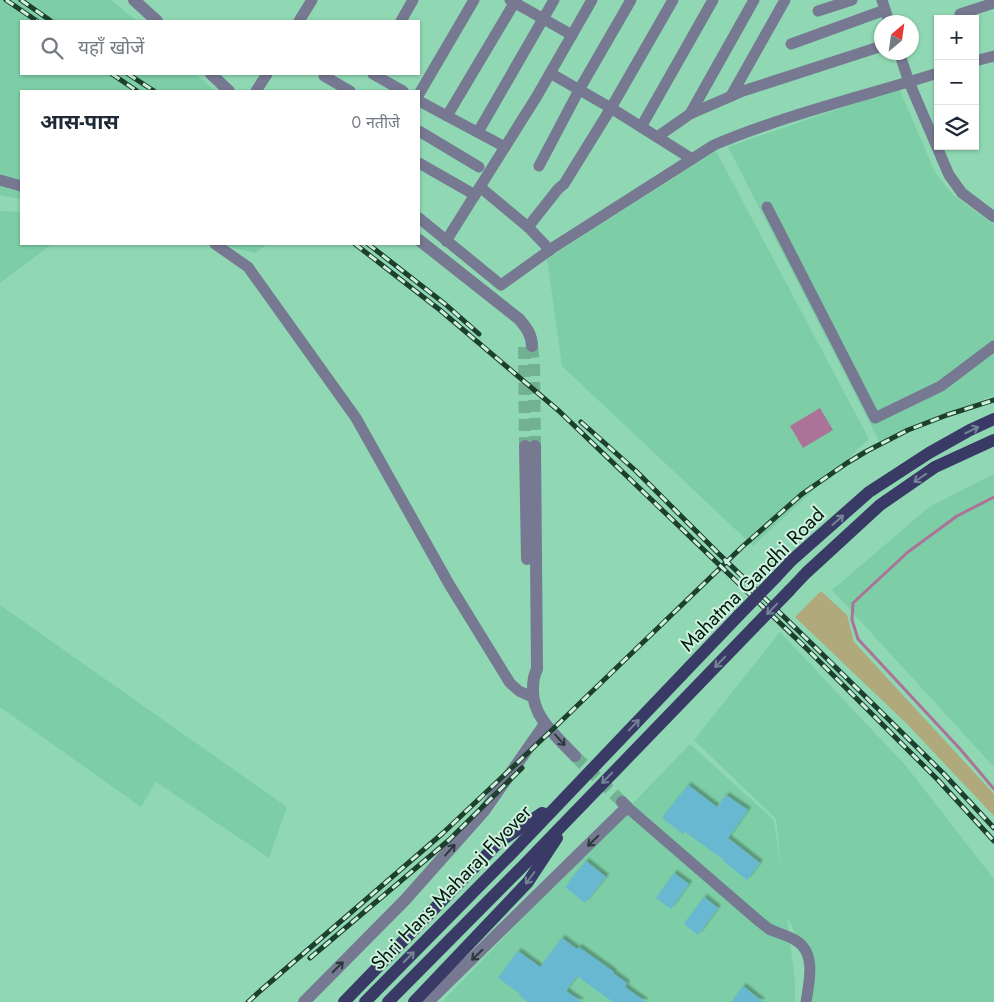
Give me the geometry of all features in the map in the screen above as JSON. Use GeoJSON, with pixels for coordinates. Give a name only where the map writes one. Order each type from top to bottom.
{"type":"FeatureCollection","features":[{"type":"Feature","properties":{"kind":"main road","name":"Mahatma Gandhi Road"},"geometry":{"type":"LineString","coordinates":[[564,798],[792,560],[869,492],[929,453],[994,419]]}},
{"type":"Feature","properties":{"kind":"main road","name":"Mahatma Gandhi Road"},"geometry":{"type":"LineString","coordinates":[[577,809],[806,573],[880,505],[935,468],[994,440]]}},
{"type":"Feature","properties":{"kind":"main road","name":"Shri Hans Maharaj Flyover"},"geometry":{"type":"LineString","coordinates":[[365,1002],[564,798]]}},
{"type":"Feature","properties":{"kind":"main road"},"geometry":{"type":"LineString","coordinates":[[344,1002],[498,843],[564,798]]}},
{"type":"Feature","properties":{"kind":"main road","name":"Shri Hans Maharaj Flyover"},"geometry":{"type":"LineString","coordinates":[[388,1002],[577,809]]}},
{"type":"Feature","properties":{"kind":"main road"},"geometry":{"type":"LineString","coordinates":[[414,1002],[528,882],[577,809]]}},
{"type":"Feature","properties":{"kind":"street"},"geometry":{"type":"LineString","coordinates":[[134,0],[155,20]]}},
{"type":"Feature","properties":{"kind":"street"},"geometry":{"type":"LineString","coordinates":[[300,20],[312,0]]}},
{"type":"Feature","properties":{"kind":"street"},"geometry":{"type":"LineString","coordinates":[[402,20],[413,0]]}},
{"type":"Feature","properties":{"kind":"street"},"geometry":{"type":"LineString","coordinates":[[420,92],[474,0]]}},
{"type":"Feature","properties":{"kind":"street"},"geometry":{"type":"LineString","coordinates":[[478,132],[554,0]]}},
{"type":"Feature","properties":{"kind":"street"},"geometry":{"type":"LineString","coordinates":[[446,241],[550,73],[592,0]]}},
{"type":"Feature","properties":{"kind":"street"},"geometry":{"type":"LineString","coordinates":[[539,166],[631,0]]}},
{"type":"Feature","properties":{"kind":"street"},"geometry":{"type":"LineString","coordinates":[[528,227],[564,184],[611,108],[673,0]]}},
{"type":"Feature","properties":{"kind":"street"},"geometry":{"type":"LineString","coordinates":[[641,127],[713,0]]}},
{"type":"Feature","properties":{"kind":"street"},"geometry":{"type":"LineString","coordinates":[[690,114],[754,0]]}},
{"type":"Feature","properties":{"kind":"street"},"geometry":{"type":"LineString","coordinates":[[731,96],[785,0]]}},
{"type":"Feature","properties":{"kind":"street"},"geometry":{"type":"LineString","coordinates":[[818,11],[852,0]]}},
{"type":"Feature","properties":{"kind":"street"},"geometry":{"type":"LineString","coordinates":[[447,116],[513,1],[572,35]]}},
{"type":"Feature","properties":{"kind":"street"},"geometry":{"type":"LineString","coordinates":[[960,14],[994,3]]}},
{"type":"Feature","properties":{"kind":"street"},"geometry":{"type":"LineString","coordinates":[[791,44],[883,5]]}},
{"type":"Feature","properties":{"kind":"street"},"geometry":{"type":"LineString","coordinates":[[657,137],[690,114],[743,91],[874,49]]}},
{"type":"Feature","properties":{"kind":"street"},"geometry":{"type":"LineString","coordinates":[[979,60],[994,56]]}},
{"type":"Feature","properties":{"kind":"street"},"geometry":{"type":"LineString","coordinates":[[902,60],[909,82],[949,175],[962,193],[994,217]]}},
{"type":"Feature","properties":{"kind":"street"},"geometry":{"type":"LineString","coordinates":[[550,73],[611,108],[692,159]]}},
{"type":"Feature","properties":{"kind":"street"},"geometry":{"type":"LineString","coordinates":[[420,219],[500,285],[550,250],[714,145],[779,121],[934,74]]}},
{"type":"Feature","properties":{"kind":"street"},"geometry":{"type":"LineString","coordinates":[[212,75],[229,90]]}},
{"type":"Feature","properties":{"kind":"street"},"geometry":{"type":"LineString","coordinates":[[257,90],[266,75]]}},
{"type":"Feature","properties":{"kind":"street"},"geometry":{"type":"LineString","coordinates":[[375,75],[401,90]]}},
{"type":"Feature","properties":{"kind":"street"},"geometry":{"type":"LineString","coordinates":[[324,76],[348,90]]}},
{"type":"Feature","properties":{"kind":"street"},"geometry":{"type":"LineString","coordinates":[[420,102],[505,147]]}},
{"type":"Feature","properties":{"kind":"street"},"geometry":{"type":"LineString","coordinates":[[420,132],[479,167]]}},
{"type":"Feature","properties":{"kind":"street"},"geometry":{"type":"LineString","coordinates":[[420,164],[477,192],[528,227],[550,250]]}},
{"type":"Feature","properties":{"kind":"street"},"geometry":{"type":"LineString","coordinates":[[0,180],[20,186]]}},
{"type":"Feature","properties":{"kind":"street"},"geometry":{"type":"LineString","coordinates":[[767,207],[875,418],[941,386],[994,346]]}},
{"type":"Feature","properties":{"kind":"street"},"geometry":{"type":"LineString","coordinates":[[412,245],[515,324],[528,347],[532,340],[525,325],[519,319],[420,241]]}},
{"type":"Feature","properties":{"kind":"street"},"geometry":{"type":"LineString","coordinates":[[216,245],[248,268],[356,418],[449,584],[510,683],[519,691],[532,697]]}},
{"type":"Feature","properties":{"kind":"street"},"geometry":{"type":"LineString","coordinates":[[530,446],[529,669],[534,675],[532,697],[545,724],[574,756]]}},
{"type":"Feature","properties":{"kind":"street"},"geometry":{"type":"LineString","coordinates":[[304,1002],[406,900],[484,812],[545,724]]}},
{"type":"Feature","properties":{"kind":"street"},"geometry":{"type":"LineString","coordinates":[[428,1002],[625,804],[760,922],[769,929],[802,945],[807,953],[810,975],[806,1002]]}},
{"type":"Feature","properties":{"kind":"shaded area"},"geometry":{"type":"Polygon","coordinates":[[[0,0],[111,0],[136,20],[20,20],[20,75],[197,75],[214,90],[20,90],[20,199],[0,195],[0,0]]]}},
{"type":"Feature","properties":{"kind":"shaded area"},"geometry":{"type":"Polygon","coordinates":[[[899,88],[935,172],[953,195],[994,225],[994,395],[880,443],[728,147],[899,88]]]}},
{"type":"Feature","properties":{"kind":"shaded area"},"geometry":{"type":"Polygon","coordinates":[[[716,151],[869,439],[753,546],[562,366],[547,259],[716,151]]]}},
{"type":"Feature","properties":{"kind":"shaded area"},"geometry":{"type":"Polygon","coordinates":[[[0,211],[20,212],[20,245],[51,245],[0,283],[0,211]]]}},
{"type":"Feature","properties":{"kind":"shaded area"},"geometry":{"type":"Polygon","coordinates":[[[221,245],[267,245],[255,253],[221,245]]]}},
{"type":"Feature","properties":{"kind":"shaded area"},"geometry":{"type":"Polygon","coordinates":[[[820,408],[833,430],[803,448],[790,426],[820,408]]]}},
{"type":"Feature","properties":{"kind":"shaded area"},"geometry":{"type":"Polygon","coordinates":[[[994,474],[994,767],[832,590],[929,507],[994,474]]]}},
{"type":"Feature","properties":{"kind":"shaded area"},"geometry":{"type":"Polygon","coordinates":[[[821,591],[847,615],[854,642],[994,794],[994,816],[907,724],[795,617],[821,591]]]}},
{"type":"Feature","properties":{"kind":"shaded area"},"geometry":{"type":"Polygon","coordinates":[[[0,605],[287,807],[269,858],[156,782],[141,807],[0,707],[0,605]]]}},
{"type":"Feature","properties":{"kind":"shaded area"},"geometry":{"type":"Polygon","coordinates":[[[780,632],[906,766],[994,879],[994,1002],[808,1002],[814,971],[787,917],[795,982],[795,1002],[442,1002],[690,744],[774,820],[782,875],[776,819],[694,740],[780,632]]]}},
{"type":"Feature","properties":{"kind":"building"},"geometry":{"type":"Polygon","coordinates":[[[688,785],[717,807],[726,795],[748,810],[728,838],[760,863],[747,880],[724,860],[662,818],[688,785]]]}},
{"type":"Feature","properties":{"kind":"building"},"geometry":{"type":"Polygon","coordinates":[[[586,861],[606,877],[585,903],[565,887],[586,861]]]}},
{"type":"Feature","properties":{"kind":"building"},"geometry":{"type":"Polygon","coordinates":[[[674,873],[689,884],[671,909],[656,898],[674,873]]]}},
{"type":"Feature","properties":{"kind":"building"},"geometry":{"type":"Polygon","coordinates":[[[704,897],[718,908],[698,935],[684,924],[704,897]]]}},
{"type":"Feature","properties":{"kind":"building"},"geometry":{"type":"Polygon","coordinates":[[[562,938],[577,949],[579,947],[614,972],[627,983],[625,987],[646,1002],[613,1002],[577,976],[566,991],[582,1002],[528,1002],[498,978],[518,951],[540,967],[562,938]]]}},
{"type":"Feature","properties":{"kind":"building"},"geometry":{"type":"Polygon","coordinates":[[[743,986],[763,1002],[731,1002],[743,986]]]}},
{"type":"Feature","properties":{"kind":"waterway"},"geometry":{"type":"LineString","coordinates":[[994,497],[957,516],[908,552],[853,603],[852,620],[858,639],[961,750],[994,789]]}},
{"type":"Feature","properties":{"kind":"tunnel"},"geometry":{"type":"LineString","coordinates":[[532,346],[535,446]]}},
{"type":"Feature","properties":{"kind":"tunnel"},"geometry":{"type":"LineString","coordinates":[[524,347],[525,446]]}},
{"type":"Feature","properties":{"kind":"tunnel"},"geometry":{"type":"LineString","coordinates":[[575,756],[622,802]]}},
{"type":"Feature","properties":{"kind":"railway"},"geometry":{"type":"LineString","coordinates":[[6,0],[36,20]]}},
{"type":"Feature","properties":{"kind":"railway"},"geometry":{"type":"LineString","coordinates":[[21,0],[50,20]]}},
{"type":"Feature","properties":{"kind":"railway"},"geometry":{"type":"LineString","coordinates":[[113,75],[136,90]]}},
{"type":"Feature","properties":{"kind":"railway"},"geometry":{"type":"LineString","coordinates":[[130,75],[152,90]]}},
{"type":"Feature","properties":{"kind":"railway"},"geometry":{"type":"LineString","coordinates":[[356,245],[440,310],[559,411],[807,649],[938,780],[994,841]]}},
{"type":"Feature","properties":{"kind":"railway"},"geometry":{"type":"LineString","coordinates":[[369,245],[445,304],[479,334]]}},
{"type":"Feature","properties":{"kind":"railway"},"geometry":{"type":"LineString","coordinates":[[248,1002],[443,833],[742,547],[802,494],[847,463],[908,430],[994,400]]}},
{"type":"Feature","properties":{"kind":"railway"},"geometry":{"type":"LineString","coordinates":[[581,422],[636,471],[812,644],[943,773],[994,828]]}},
{"type":"Feature","properties":{"kind":"railway"},"geometry":{"type":"LineString","coordinates":[[310,958],[449,840],[522,768]]}}]}
